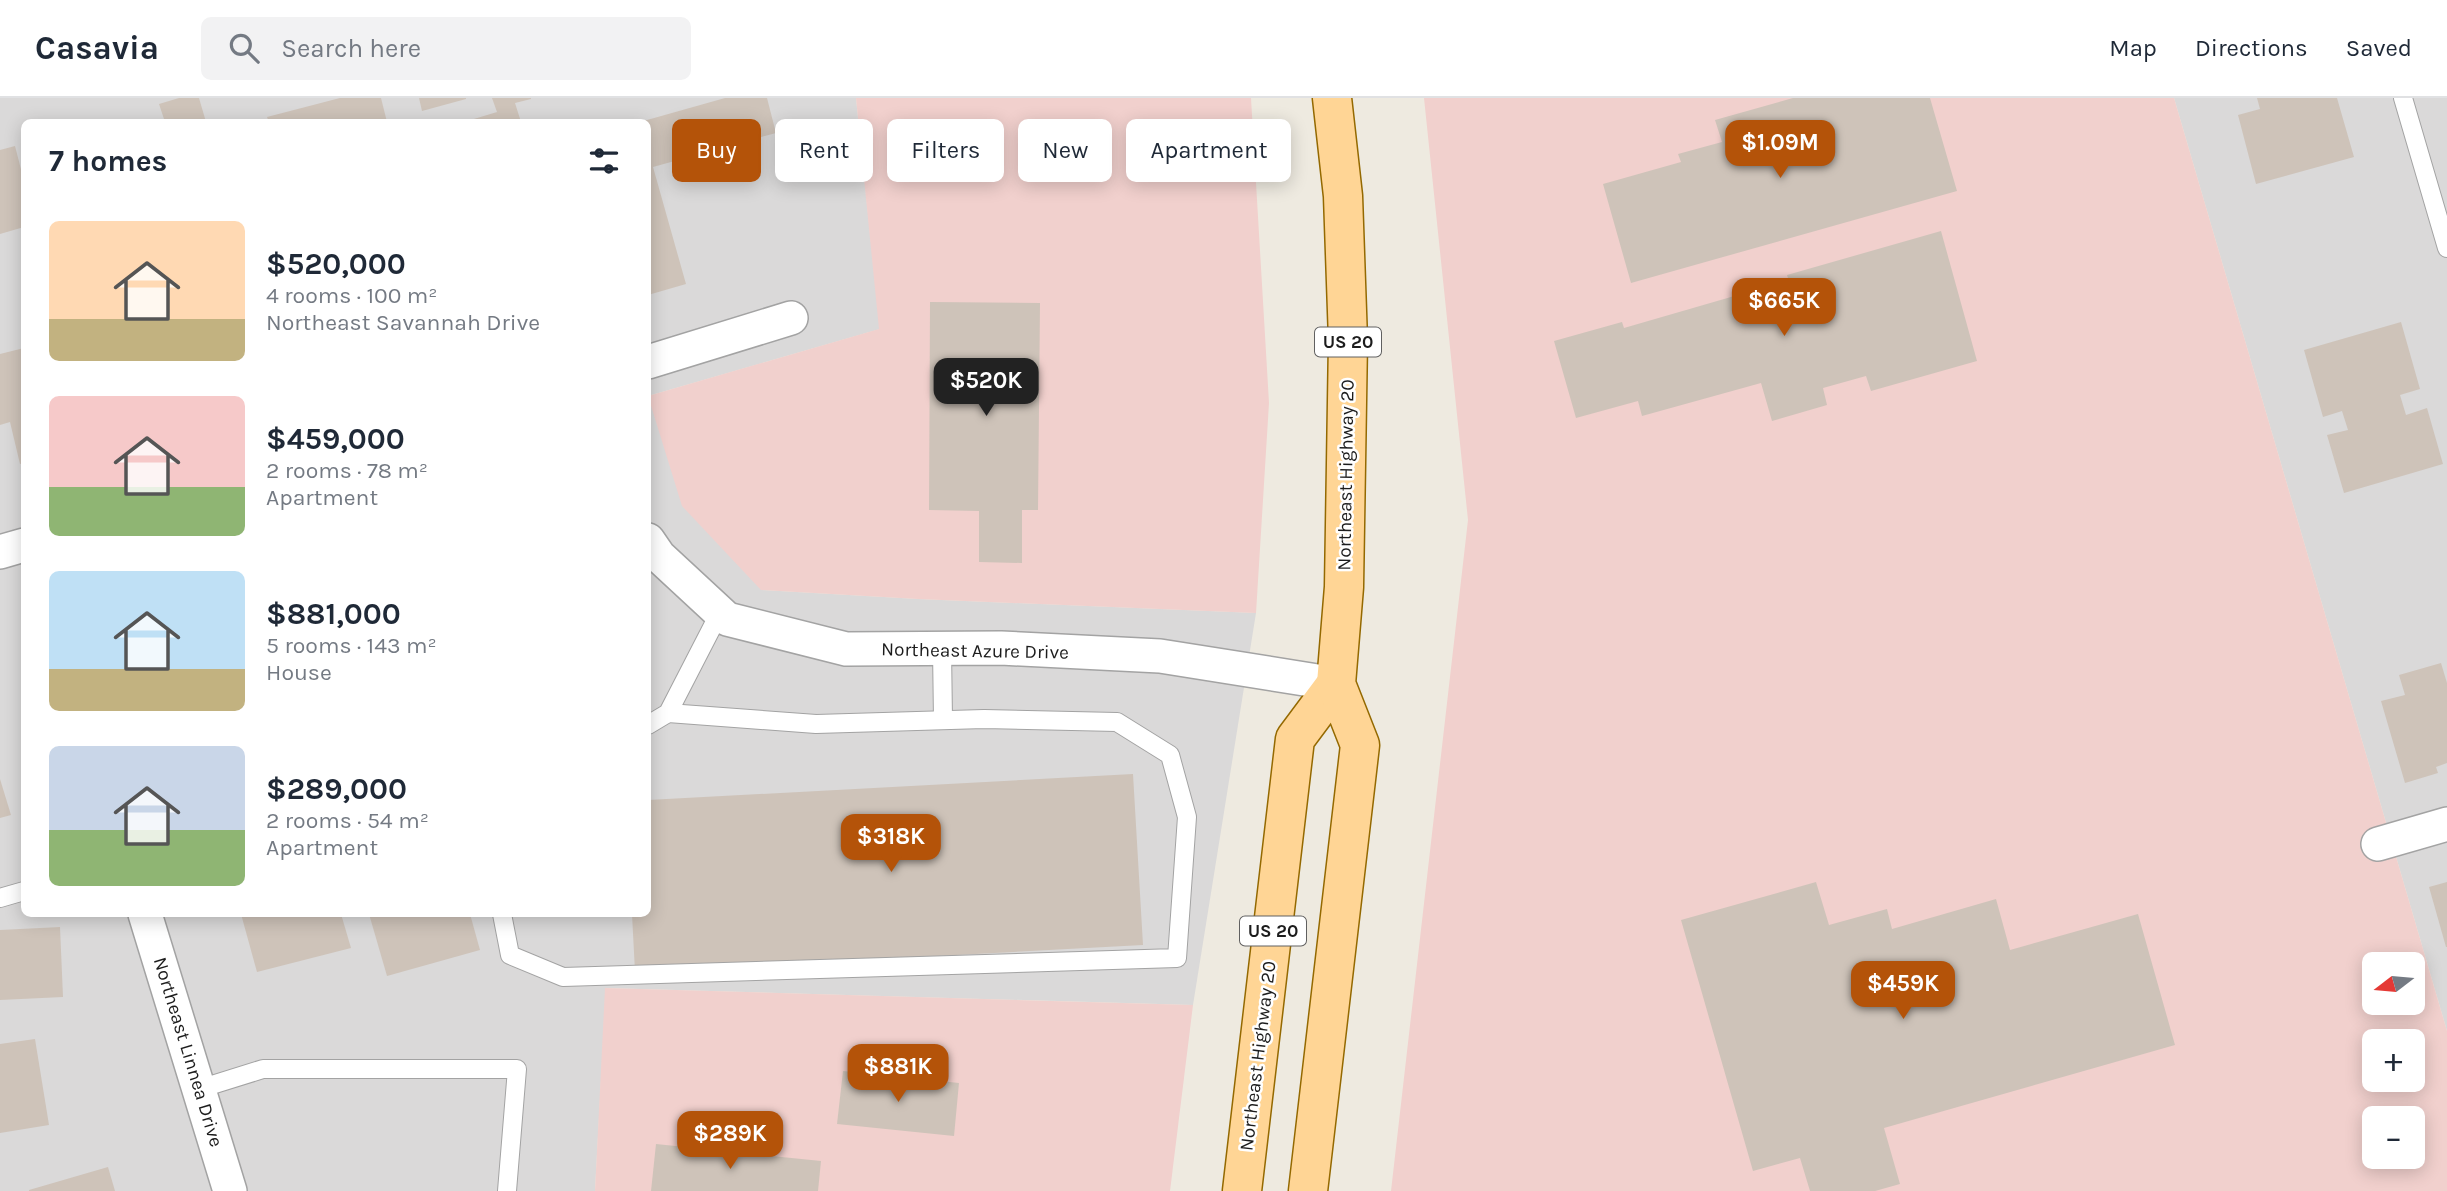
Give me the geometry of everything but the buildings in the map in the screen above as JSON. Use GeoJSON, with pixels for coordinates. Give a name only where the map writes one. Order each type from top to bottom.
{"type":"FeatureCollection","features":[{"type":"Feature","properties":{"kind":"main road","name":"Northeast Highway 20"},"geometry":{"type":"LineString","coordinates":[[1308,1191],[1360,745],[1336,684],[1344,587],[1348,340],[1343,196],[1332,98]]}},
{"type":"Feature","properties":{"kind":"main road","name":"Northeast Highway 20"},"geometry":{"type":"LineString","coordinates":[[1242,1191],[1296,740],[1336,684]]}},
{"type":"Feature","properties":{"kind":"street"},"geometry":{"type":"LineString","coordinates":[[651,361],[792,318]]}},
{"type":"Feature","properties":{"kind":"street","name":"Northeast Azure Drive"},"geometry":{"type":"LineString","coordinates":[[651,544],[659,556],[727,619],[846,649],[1001,648],[1160,656],[1336,684]]}},
{"type":"Feature","properties":{"kind":"street"},"geometry":{"type":"LineString","coordinates":[[0,552],[21,546]]}},
{"type":"Feature","properties":{"kind":"street"},"geometry":{"type":"LineString","coordinates":[[2378,844],[2447,824]]}},
{"type":"Feature","properties":{"kind":"street","name":"Northeast Linnea Drive"},"geometry":{"type":"LineString","coordinates":[[146,917],[230,1191]]}},
{"type":"Feature","properties":{"kind":"lane"},"geometry":{"type":"LineString","coordinates":[[2403,98],[2447,248]]}},
{"type":"Feature","properties":{"kind":"lane"},"geometry":{"type":"LineString","coordinates":[[668,713],[720,612]]}},
{"type":"Feature","properties":{"kind":"lane"},"geometry":{"type":"LineString","coordinates":[[942,649],[943,720]]}},
{"type":"Feature","properties":{"kind":"lane"},"geometry":{"type":"LineString","coordinates":[[503,917],[510,955],[563,977],[1177,958],[1187,817],[1170,755],[1117,722],[984,719],[816,724],[668,713],[651,722]]}},
{"type":"Feature","properties":{"kind":"lane"},"geometry":{"type":"LineString","coordinates":[[0,898],[21,892]]}},
{"type":"Feature","properties":{"kind":"lane"},"geometry":{"type":"LineString","coordinates":[[199,1089],[263,1069],[517,1069],[507,1191]]}},
{"type":"Feature","properties":{"kind":"shaded area"},"geometry":{"type":"Polygon","coordinates":[[[0,98],[856,98],[858,119],[775,119],[775,182],[865,182],[880,329],[651,395],[651,119],[21,119],[21,917],[651,917],[651,401],[762,590],[1256,613],[1193,1005],[606,988],[595,1191],[0,1191],[0,98]]]}},
{"type":"Feature","properties":{"kind":"shaded area"},"geometry":{"type":"Polygon","coordinates":[[[856,98],[1251,98],[1252,119],[1126,119],[1126,182],[1256,182],[1269,403],[1256,613],[761,590],[682,506],[651,406],[651,395],[879,329],[864,182],[873,182],[873,119],[858,119],[856,98]]]}},
{"type":"Feature","properties":{"kind":"shaded area"},"geometry":{"type":"Polygon","coordinates":[[[1424,98],[2174,98],[2424,952],[2362,952],[2362,1015],[2426,1015],[2426,959],[2447,1031],[2447,1191],[1391,1191],[1468,520],[1424,98]]]}},
{"type":"Feature","properties":{"kind":"shaded area"},"geometry":{"type":"Polygon","coordinates":[[[2174,98],[2447,98],[2447,1031],[2174,98]]]}},
{"type":"Feature","properties":{"kind":"shaded area"},"geometry":{"type":"Polygon","coordinates":[[[605,988],[1193,1005],[1170,1191],[595,1191],[605,988]]]}}]}
